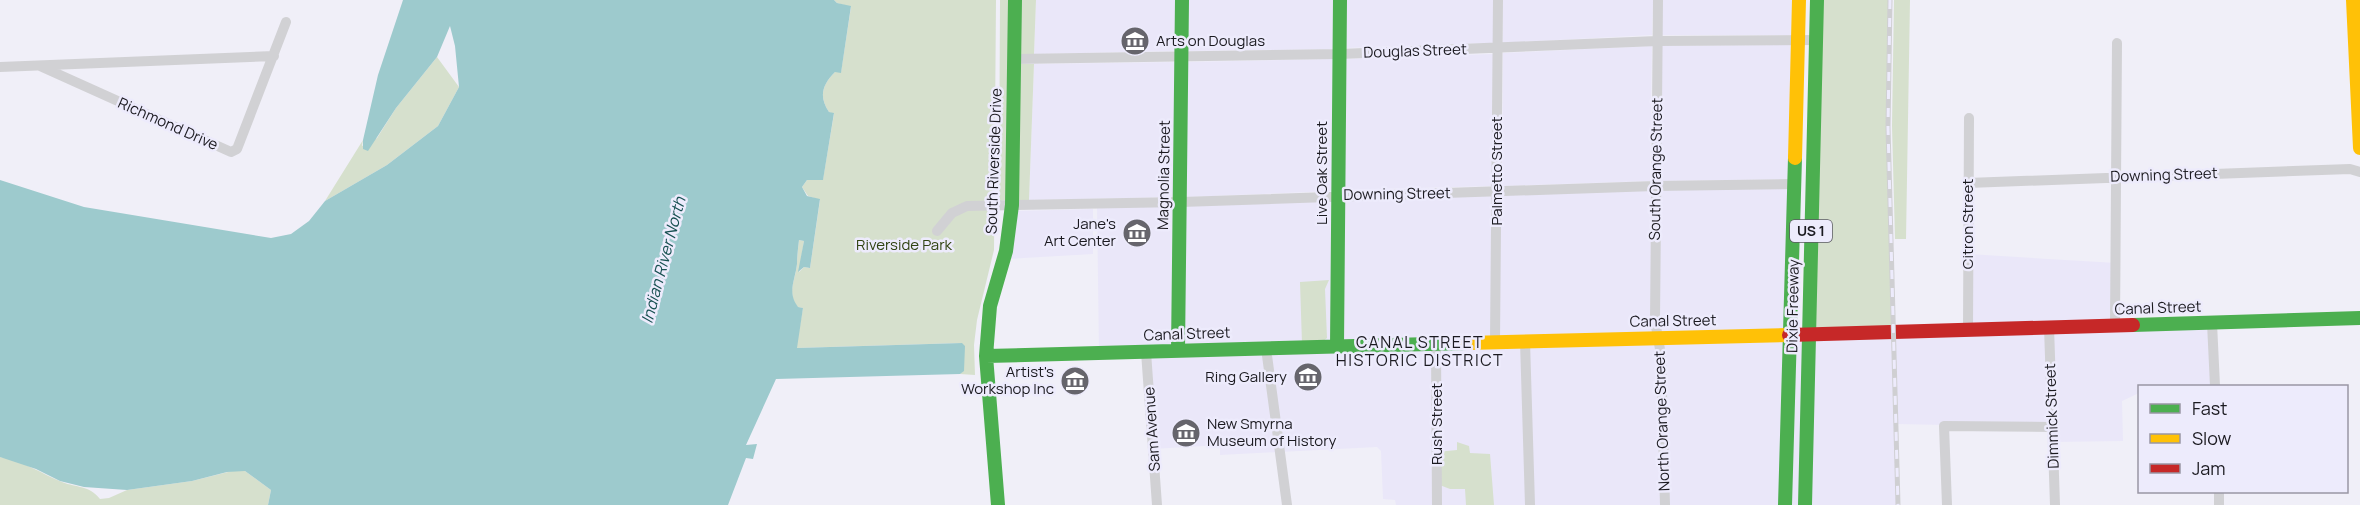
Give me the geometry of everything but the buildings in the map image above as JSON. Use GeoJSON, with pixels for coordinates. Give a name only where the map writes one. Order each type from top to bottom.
{"type":"FeatureCollection","features":[{"type":"Feature","properties":{"kind":"main road","name":"South Riverside Drive"},"geometry":{"type":"LineString","coordinates":[[998,505],[986,356],[990,306],[1006,251],[1012,206],[1015,0]]}},
{"type":"Feature","properties":{"kind":"main road","name":"Magnolia Street"},"geometry":{"type":"LineString","coordinates":[[1178,350],[1182,0]]}},
{"type":"Feature","properties":{"kind":"main road","name":"Live Oak Street"},"geometry":{"type":"LineString","coordinates":[[1337,346],[1340,0]]}},
{"type":"Feature","properties":{"kind":"main road","name":"Dixie Freeway"},"geometry":{"type":"LineString","coordinates":[[1785,505],[1799,0]]}},
{"type":"Feature","properties":{"kind":"main road","name":"Dixie Freeway"},"geometry":{"type":"LineString","coordinates":[[1804,505],[1817,0]]}},
{"type":"Feature","properties":{"kind":"main road"},"geometry":{"type":"LineString","coordinates":[[2353,0],[2360,148]]}},
{"type":"Feature","properties":{"kind":"main road","name":"Canal Street"},"geometry":{"type":"LineString","coordinates":[[986,356],[2360,318]]}},
{"type":"Feature","properties":{"kind":"main road"},"geometry":{"type":"LineString","coordinates":[[1786,481],[1793,505]]}},
{"type":"Feature","properties":{"kind":"street","name":"Palmetto Street"},"geometry":{"type":"LineString","coordinates":[[1495,342],[1498,0]]}},
{"type":"Feature","properties":{"kind":"street","name":"South Orange Street"},"geometry":{"type":"LineString","coordinates":[[1658,0],[1655,186],[1655,321],[1658,338]]}},
{"type":"Feature","properties":{"kind":"street","name":"Richmond Drive"},"geometry":{"type":"LineString","coordinates":[[40,66],[231,152],[237,149],[286,22]]}},
{"type":"Feature","properties":{"kind":"street","name":"Douglas Street"},"geometry":{"type":"LineString","coordinates":[[1013,59],[1340,54],[1657,40],[1817,40]]}},
{"type":"Feature","properties":{"kind":"street"},"geometry":{"type":"LineString","coordinates":[[2115,326],[2118,176],[2117,43]]}},
{"type":"Feature","properties":{"kind":"street","name":"Richmond Drive"},"geometry":{"type":"LineString","coordinates":[[0,67],[274,56]]}},
{"type":"Feature","properties":{"kind":"street","name":"Citron Street"},"geometry":{"type":"LineString","coordinates":[[1968,329],[1969,118]]}},
{"type":"Feature","properties":{"kind":"street","name":"Downing Street"},"geometry":{"type":"LineString","coordinates":[[1968,183],[2350,169],[2360,172]]}},
{"type":"Feature","properties":{"kind":"street","name":"Downing Street"},"geometry":{"type":"LineString","coordinates":[[937,231],[952,213],[967,206],[1794,184]]}},
{"type":"Feature","properties":{"kind":"street"},"geometry":{"type":"LineString","coordinates":[[2212,323],[2215,385]]}},
{"type":"Feature","properties":{"kind":"street","name":"Dimmick Street"},"geometry":{"type":"LineString","coordinates":[[2049,327],[2055,505]]}},
{"type":"Feature","properties":{"kind":"street","name":"North Orange Street"},"geometry":{"type":"LineString","coordinates":[[1658,338],[1661,354],[1665,505]]}},
{"type":"Feature","properties":{"kind":"street"},"geometry":{"type":"LineString","coordinates":[[1525,341],[1530,505]]}},
{"type":"Feature","properties":{"kind":"street","name":"Rush Street"},"geometry":{"type":"LineString","coordinates":[[1436,344],[1437,505]]}},
{"type":"Feature","properties":{"kind":"street"},"geometry":{"type":"LineString","coordinates":[[1266,348],[1287,505]]}},
{"type":"Feature","properties":{"kind":"street","name":"Sam Avenue"},"geometry":{"type":"LineString","coordinates":[[1146,352],[1157,505]]}},
{"type":"Feature","properties":{"kind":"street"},"geometry":{"type":"LineString","coordinates":[[1947,505],[1944,426],[2053,427]]}},
{"type":"Feature","properties":{"kind":"shaded area"},"geometry":{"type":"Polygon","coordinates":[[[1036,0],[1178,0],[1177,51],[1034,54],[1036,0]]]}},
{"type":"Feature","properties":{"kind":"shaded area"},"geometry":{"type":"Polygon","coordinates":[[[1187,0],[1335,0],[1335,49],[1187,51],[1187,0]]]}},
{"type":"Feature","properties":{"kind":"shaded area"},"geometry":{"type":"Polygon","coordinates":[[[1345,0],[1494,0],[1493,43],[1344,48],[1345,0]]]}},
{"type":"Feature","properties":{"kind":"shaded area"},"geometry":{"type":"Polygon","coordinates":[[[1503,0],[1653,0],[1652,35],[1503,43],[1503,0]]]}},
{"type":"Feature","properties":{"kind":"shaded area"},"geometry":{"type":"Polygon","coordinates":[[[1662,0],[1794,0],[1794,35],[1662,35],[1662,0]]]}},
{"type":"Feature","properties":{"kind":"shaded area"},"geometry":{"type":"Polygon","coordinates":[[[1794,45],[1789,179],[1660,181],[1662,46],[1794,45]]]}},
{"type":"Feature","properties":{"kind":"shaded area"},"geometry":{"type":"Polygon","coordinates":[[[1652,46],[1650,181],[1502,186],[1503,53],[1652,46]]]}},
{"type":"Feature","properties":{"kind":"shaded area"},"geometry":{"type":"Polygon","coordinates":[[[1493,54],[1492,186],[1344,190],[1344,59],[1493,54]]]}},
{"type":"Feature","properties":{"kind":"shaded area"},"geometry":{"type":"Polygon","coordinates":[[[1335,59],[1334,191],[1186,197],[1187,62],[1335,59]]]}},
{"type":"Feature","properties":{"kind":"shaded area"},"geometry":{"type":"Polygon","coordinates":[[[1177,62],[1176,197],[1029,200],[1034,64],[1177,62]]]}},
{"type":"Feature","properties":{"kind":"shaded area"},"geometry":{"type":"Polygon","coordinates":[[[1794,184],[1789,334],[1968,329],[1968,254],[2116,263],[2115,326],[2212,323],[2215,385],[2138,385],[2138,393],[2122,401],[2123,441],[2053,442],[2053,427],[1896,424],[1898,505],[1396,505],[1395,500],[1383,499],[1381,451],[1377,447],[1220,455],[1220,445],[1153,449],[1146,352],[1099,353],[1097,204],[1794,184]]]}},
{"type":"Feature","properties":{"kind":"shaded area"},"geometry":{"type":"Polygon","coordinates":[[[1093,209],[1093,254],[1009,259],[1016,211],[1093,209]]]}},
{"type":"Feature","properties":{"kind":"green space","name":"Riverside Park"},"geometry":{"type":"Polygon","coordinates":[[[834,0],[996,0],[994,250],[977,320],[974,345],[975,375],[960,374],[964,370],[962,343],[796,348],[803,308],[797,307],[792,296],[799,240],[804,241],[799,272],[804,267],[810,268],[820,200],[808,196],[802,187],[807,180],[823,179],[834,114],[829,112],[826,106],[823,90],[835,72],[841,72],[851,7],[834,0]]]}},
{"type":"Feature","properties":{"kind":"green space"},"geometry":{"type":"Polygon","coordinates":[[[1000,0],[1010,0],[1007,200],[999,201],[1000,0]]]}},
{"type":"Feature","properties":{"kind":"green space"},"geometry":{"type":"Polygon","coordinates":[[[1020,0],[1036,0],[1034,54],[1018,54],[1020,0]]]}},
{"type":"Feature","properties":{"kind":"green space"},"geometry":{"type":"Polygon","coordinates":[[[1817,0],[1890,0],[1888,127],[1893,331],[1808,334],[1817,0]]]}},
{"type":"Feature","properties":{"kind":"green space"},"geometry":{"type":"Polygon","coordinates":[[[1894,0],[1910,0],[1906,239],[1895,239],[1892,126],[1894,0]]]}},
{"type":"Feature","properties":{"kind":"green space"},"geometry":{"type":"Polygon","coordinates":[[[437,57],[459,87],[438,126],[387,165],[325,201],[363,140],[362,146],[377,138],[396,108],[437,57]]]}},
{"type":"Feature","properties":{"kind":"green space"},"geometry":{"type":"Polygon","coordinates":[[[1018,64],[1034,64],[1029,200],[1017,200],[1018,64]]]}},
{"type":"Feature","properties":{"kind":"green space"},"geometry":{"type":"Polygon","coordinates":[[[1329,280],[1325,289],[1327,338],[1322,342],[1302,344],[1300,282],[1329,280]]]}},
{"type":"Feature","properties":{"kind":"green space"},"geometry":{"type":"Polygon","coordinates":[[[1457,442],[1469,446],[1470,453],[1490,454],[1494,505],[1466,505],[1465,489],[1450,489],[1437,484],[1437,452],[1457,450],[1457,442]]]}},
{"type":"Feature","properties":{"kind":"green space"},"geometry":{"type":"Polygon","coordinates":[[[0,457],[24,464],[62,482],[92,491],[100,499],[109,498],[127,490],[192,481],[236,470],[245,471],[271,490],[268,505],[0,505],[0,457]]]}},
{"type":"Feature","properties":{"kind":"water","name":"Indian River North"},"geometry":{"type":"Polygon","coordinates":[[[403,0],[834,0],[837,3],[851,6],[841,73],[835,72],[823,90],[826,106],[829,112],[834,113],[823,180],[807,180],[802,187],[807,196],[820,199],[810,268],[804,267],[798,272],[804,241],[799,240],[792,291],[798,307],[803,308],[797,348],[962,343],[965,346],[964,371],[960,374],[776,379],[746,445],[757,444],[753,459],[746,458],[728,505],[268,505],[271,490],[245,471],[227,472],[192,481],[127,490],[84,487],[60,481],[36,469],[0,457],[0,180],[84,207],[271,238],[291,234],[309,221],[325,201],[387,165],[438,126],[459,87],[455,46],[450,26],[437,57],[396,108],[368,151],[363,149],[378,75],[403,0]]]}},
{"type":"Feature","properties":{"kind":"railway"},"geometry":{"type":"LineString","coordinates":[[1890,0],[1888,127],[1898,505]]}},
{"type":"Feature","properties":{"kind":"traffic: fast"},"geometry":{"type":"LineString","coordinates":[[998,505],[986,356],[990,306],[1006,251],[1012,205],[1015,0]]}},
{"type":"Feature","properties":{"kind":"traffic: fast"},"geometry":{"type":"LineString","coordinates":[[1178,350],[1182,0]]}},
{"type":"Feature","properties":{"kind":"traffic: fast"},"geometry":{"type":"LineString","coordinates":[[1337,346],[1340,0]]}},
{"type":"Feature","properties":{"kind":"traffic: fast"},"geometry":{"type":"LineString","coordinates":[[1805,505],[1817,0]]}},
{"type":"Feature","properties":{"kind":"traffic: fast"},"geometry":{"type":"LineString","coordinates":[[1785,505],[1795,158]]}},
{"type":"Feature","properties":{"kind":"traffic: fast"},"geometry":{"type":"LineString","coordinates":[[2133,325],[2360,318]]}},
{"type":"Feature","properties":{"kind":"traffic: fast"},"geometry":{"type":"LineString","coordinates":[[986,356],[1467,343]]}},
{"type":"Feature","properties":{"kind":"traffic: slow"},"geometry":{"type":"LineString","coordinates":[[1795,158],[1799,0]]}},
{"type":"Feature","properties":{"kind":"traffic: slow"},"geometry":{"type":"LineString","coordinates":[[2353,0],[2360,148]]}},
{"type":"Feature","properties":{"kind":"traffic: slow"},"geometry":{"type":"LineString","coordinates":[[1467,343],[1789,335]]}},
{"type":"Feature","properties":{"kind":"traffic: jam"},"geometry":{"type":"LineString","coordinates":[[1789,335],[2133,325]]}},
{"type":"Feature","properties":{"kind":"place","name":"Arts on Douglas"},"geometry":{"type":"Point","coordinates":[1135,41]}},
{"type":"Feature","properties":{"kind":"place","name":"Jane's Art Center"},"geometry":{"type":"Point","coordinates":[1137,233]}},
{"type":"Feature","properties":{"kind":"place","name":"Ring Gallery"},"geometry":{"type":"Point","coordinates":[1308,377]}},
{"type":"Feature","properties":{"kind":"place","name":"Artist's Workshop Inc"},"geometry":{"type":"Point","coordinates":[1075,381]}},
{"type":"Feature","properties":{"kind":"place","name":"New Smyrna Museum of History"},"geometry":{"type":"Point","coordinates":[1186,433]}},
{"type":"Feature","properties":{"kind":"district","name":"CANAL STREET HISTORIC DISTRICT"},"geometry":{"type":"Point","coordinates":[1420,351]}}]}
